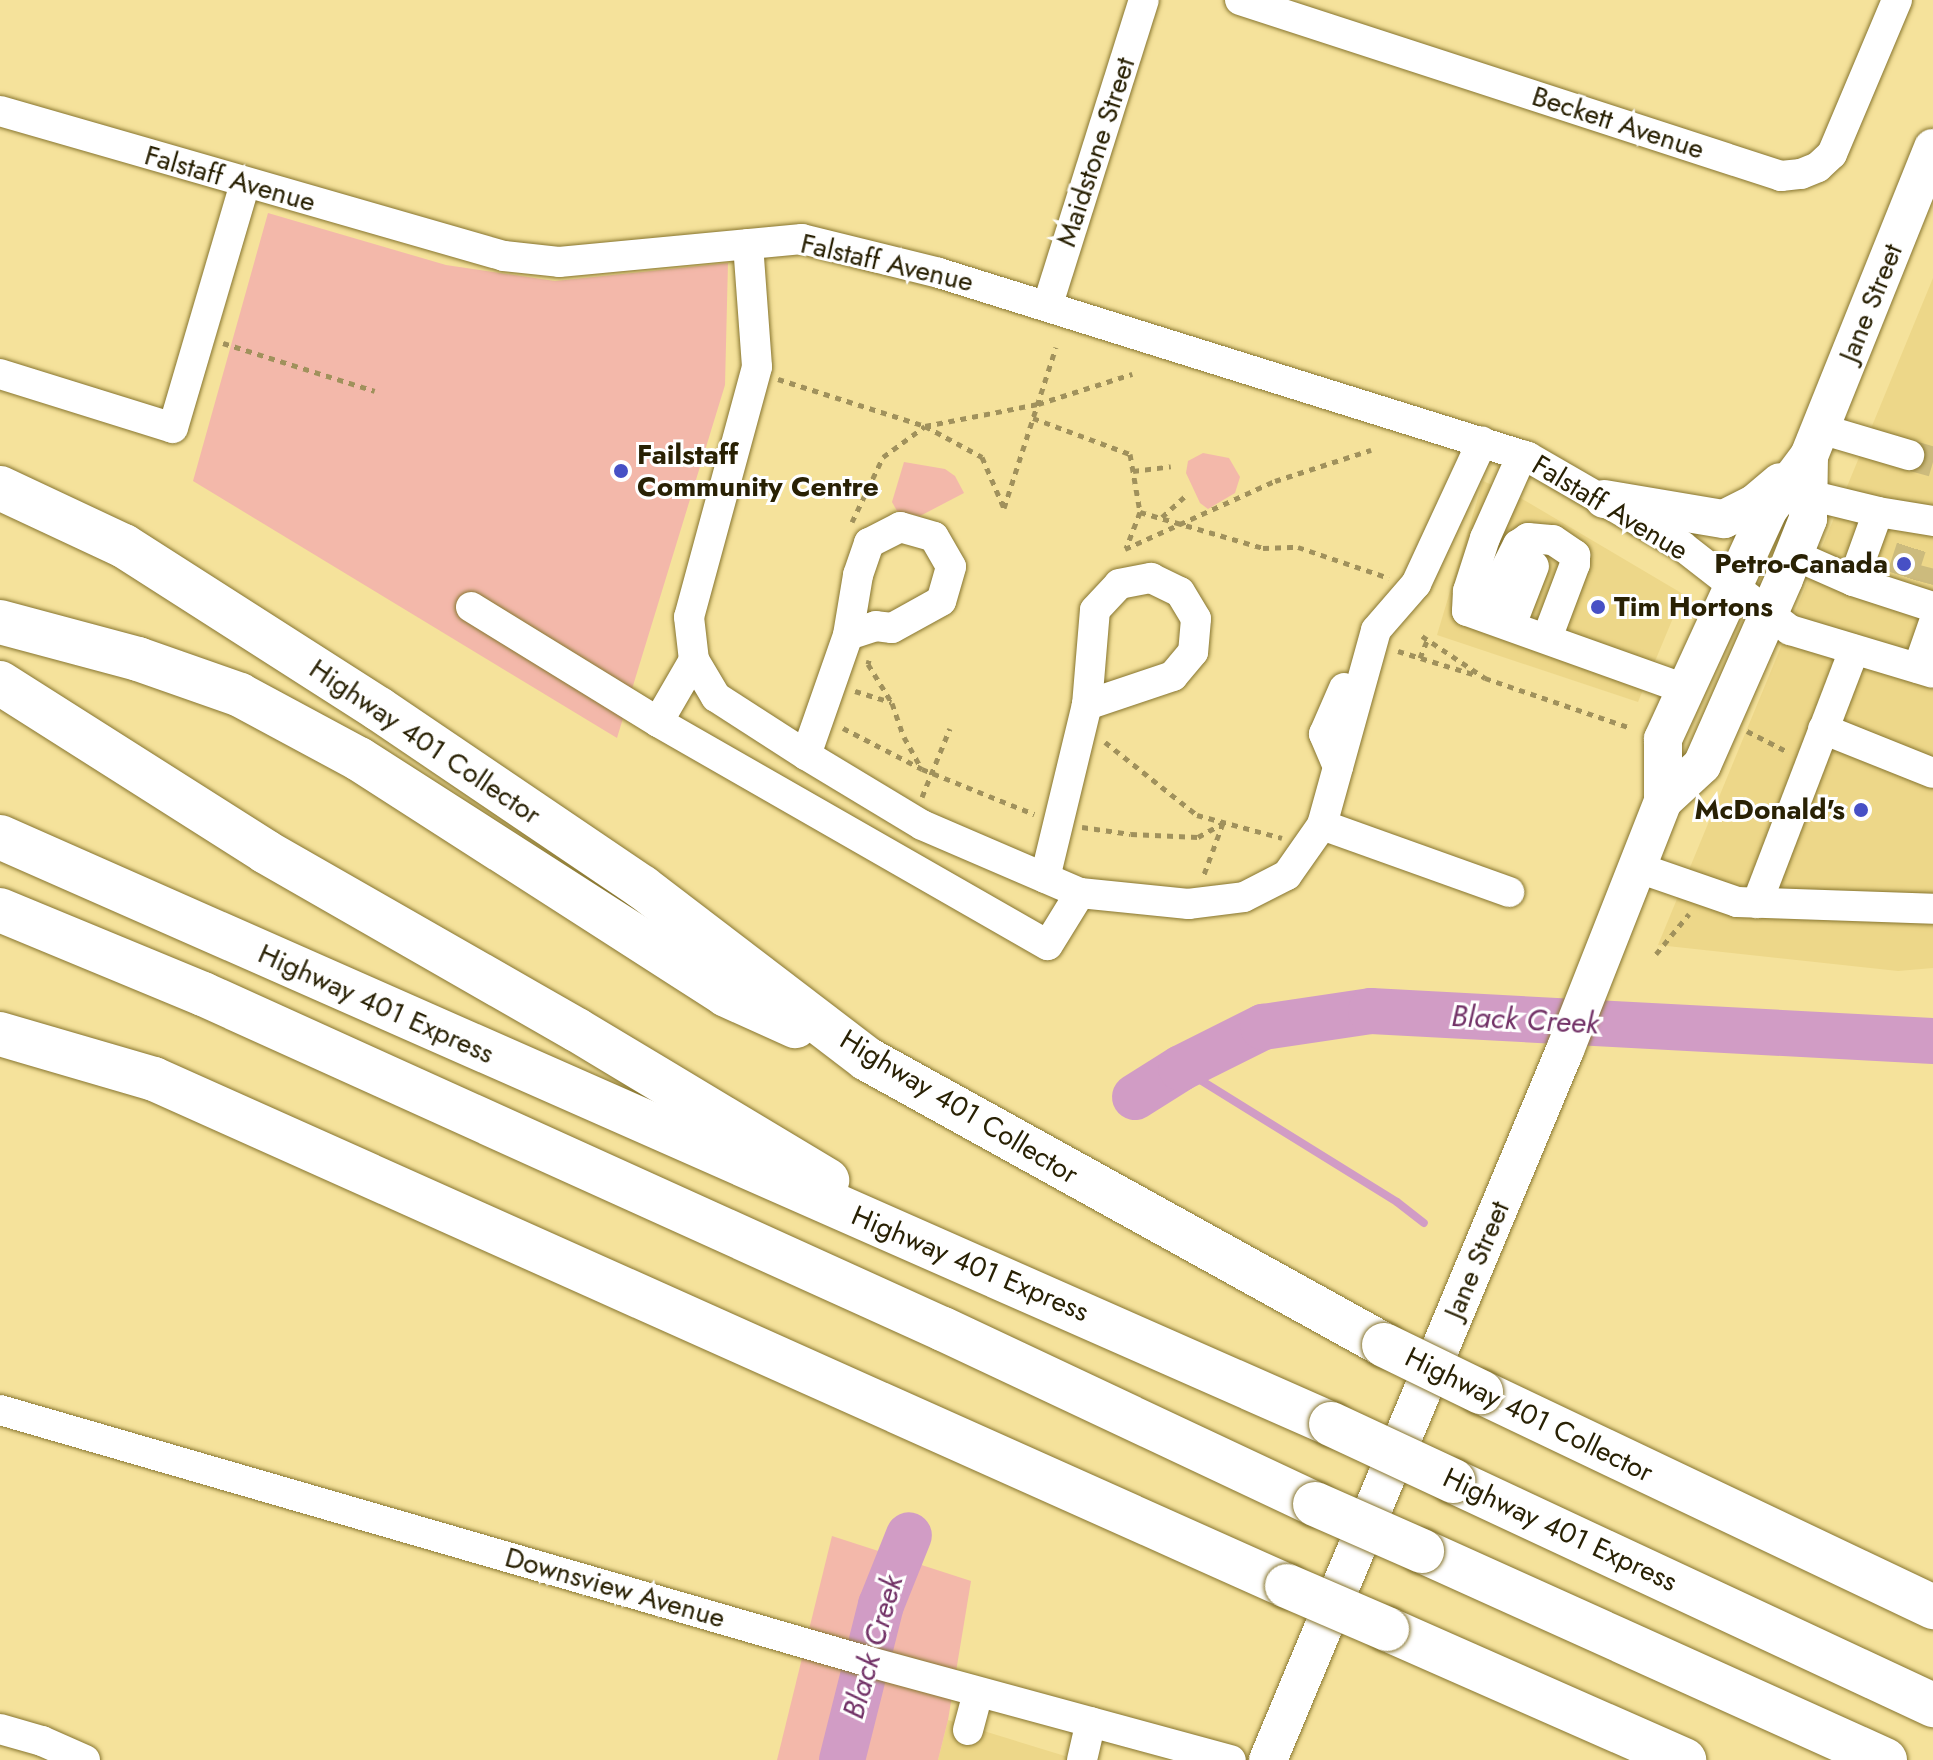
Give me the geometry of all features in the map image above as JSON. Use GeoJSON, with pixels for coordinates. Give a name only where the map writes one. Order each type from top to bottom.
{"type":"FeatureCollection","features":[{"type":"Feature","properties":{"kind":"highway","name":"Highway 401 Collector"},"geometry":{"type":"LineString","coordinates":[[0,488],[124,546],[379,709],[642,887],[867,1059],[1384,1345],[1933,1607]]}},
{"type":"Feature","properties":{"kind":"highway"},"geometry":{"type":"LineString","coordinates":[[0,622],[138,659],[240,695],[359,759],[726,995],[867,1059]]}},
{"type":"Feature","properties":{"kind":"highway"},"geometry":{"type":"LineString","coordinates":[[10,690],[266,852],[798,1160],[916,1238]]}},
{"type":"Feature","properties":{"kind":"highway","name":"Highway 401 Express"},"geometry":{"type":"LineString","coordinates":[[0,837],[786,1186],[916,1238],[1331,1424],[1933,1705]]}},
{"type":"Feature","properties":{"kind":"highway"},"geometry":{"type":"LineString","coordinates":[[0,910],[203,994],[957,1335],[1315,1504],[1885,1760]]}},
{"type":"Feature","properties":{"kind":"highway"},"geometry":{"type":"LineString","coordinates":[[0,1003],[89,1033],[154,1079]]}},
{"type":"Feature","properties":{"kind":"highway"},"geometry":{"type":"LineString","coordinates":[[0,1034],[154,1079],[1287,1586],[1684,1760]]}},
{"type":"Feature","properties":{"kind":"main road","name":"Jane Street"},"geometry":{"type":"LineString","coordinates":[[1268,1760],[1565,1050],[1588,984],[1663,801],[1663,739],[1730,586],[1769,509],[1815,443],[1933,148]]}},
{"type":"Feature","properties":{"kind":"main road","name":"Jane Street"},"geometry":{"type":"LineString","coordinates":[[1663,801],[1702,765],[1769,615],[1808,519],[1815,443]]}},
{"type":"Feature","properties":{"kind":"main road"},"geometry":{"type":"LineString","coordinates":[[1604,499],[1724,519],[1754,504],[1815,443]]}},
{"type":"Feature","properties":{"kind":"street","name":"Maidstone Street"},"geometry":{"type":"LineString","coordinates":[[1048,304],[1144,0]]}},
{"type":"Feature","properties":{"kind":"street","name":"Beckett Avenue"},"geometry":{"type":"LineString","coordinates":[[1240,0],[1781,176],[1810,171],[1832,154],[1897,0]]}},
{"type":"Feature","properties":{"kind":"street","name":"Falstaff Avenue"},"geometry":{"type":"LineString","coordinates":[[0,111],[245,184],[504,256],[559,262],[802,239],[926,269],[1048,304],[1522,455],[1682,546],[1790,630],[1926,671]]}},
{"type":"Feature","properties":{"kind":"street"},"geometry":{"type":"LineString","coordinates":[[0,374],[173,428],[245,184]]}},
{"type":"Feature","properties":{"kind":"street"},"geometry":{"type":"LineString","coordinates":[[748,244],[757,367],[689,617],[694,660],[716,697],[912,819],[1080,893],[1193,904],[1244,897],[1287,875],[1316,834],[1376,630],[1412,588],[1482,442]]}},
{"type":"Feature","properties":{"kind":"street"},"geometry":{"type":"LineString","coordinates":[[1815,443],[1909,455]]}},
{"type":"Feature","properties":{"kind":"street"},"geometry":{"type":"LineString","coordinates":[[1522,455],[1485,538],[1468,591],[1467,611],[1685,689]]}},
{"type":"Feature","properties":{"kind":"street"},"geometry":{"type":"LineString","coordinates":[[1809,495],[1922,526]]}},
{"type":"Feature","properties":{"kind":"street"},"geometry":{"type":"LineString","coordinates":[[1853,581],[1878,512]]}},
{"type":"Feature","properties":{"kind":"street"},"geometry":{"type":"LineString","coordinates":[[1501,621],[1503,574],[1518,545],[1528,538],[1553,540],[1575,555],[1575,564],[1547,638]]}},
{"type":"Feature","properties":{"kind":"street"},"geometry":{"type":"LineString","coordinates":[[1794,555],[1853,581],[1919,599],[1926,671]]}},
{"type":"Feature","properties":{"kind":"street"},"geometry":{"type":"LineString","coordinates":[[1501,621],[1534,566]]}},
{"type":"Feature","properties":{"kind":"street"},"geometry":{"type":"LineString","coordinates":[[1045,878],[1085,715],[1095,610],[1119,584],[1151,578],[1180,592],[1196,619],[1193,652],[1173,676],[1085,715]]}},
{"type":"Feature","properties":{"kind":"street"},"geometry":{"type":"LineString","coordinates":[[471,607],[658,722],[1048,945],[1080,893]]}},
{"type":"Feature","properties":{"kind":"street"},"geometry":{"type":"LineString","coordinates":[[806,755],[831,684],[862,631]]}},
{"type":"Feature","properties":{"kind":"street"},"geometry":{"type":"LineString","coordinates":[[1757,903],[1854,650]]}},
{"type":"Feature","properties":{"kind":"street"},"geometry":{"type":"LineString","coordinates":[[658,722],[694,660]]}},
{"type":"Feature","properties":{"kind":"street"},"geometry":{"type":"LineString","coordinates":[[1826,723],[1933,753]]}},
{"type":"Feature","properties":{"kind":"street"},"geometry":{"type":"LineString","coordinates":[[1826,723],[1933,773]]}},
{"type":"Feature","properties":{"kind":"street"},"geometry":{"type":"LineString","coordinates":[[1316,834],[1509,892]]}},
{"type":"Feature","properties":{"kind":"street"},"geometry":{"type":"LineString","coordinates":[[1636,867],[1737,902],[1933,909]]}},
{"type":"Feature","properties":{"kind":"street","name":"Downsview Avenue"},"geometry":{"type":"LineString","coordinates":[[0,1410],[808,1644],[1091,1722],[1186,1754],[1231,1760]]}},
{"type":"Feature","properties":{"kind":"street"},"geometry":{"type":"LineString","coordinates":[[968,1730],[978,1692]]}},
{"type":"Feature","properties":{"kind":"street"},"geometry":{"type":"LineString","coordinates":[[1082,1760],[1091,1722]]}},
{"type":"Feature","properties":{"kind":"street"},"geometry":{"type":"LineString","coordinates":[[0,1729],[42,1741],[85,1760]]}},
{"type":"Feature","properties":{"kind":"path"},"geometry":{"type":"LineString","coordinates":[[201,336],[375,391]]}},
{"type":"Feature","properties":{"kind":"path"},"geometry":{"type":"LineString","coordinates":[[773,378],[925,426],[982,457],[1004,508],[1056,347]]}},
{"type":"Feature","properties":{"kind":"path"},"geometry":{"type":"LineString","coordinates":[[848,536],[855,510],[867,495],[883,457],[925,426],[1038,404],[1132,374]]}},
{"type":"Feature","properties":{"kind":"path"},"geometry":{"type":"LineString","coordinates":[[1033,418],[1130,454],[1140,512],[1125,549],[1119,584]]}},
{"type":"Feature","properties":{"kind":"path"},"geometry":{"type":"LineString","coordinates":[[1125,549],[1275,481],[1371,450]]}},
{"type":"Feature","properties":{"kind":"path"},"geometry":{"type":"LineString","coordinates":[[1133,471],[1171,466]]}},
{"type":"Feature","properties":{"kind":"path"},"geometry":{"type":"LineString","coordinates":[[1161,518],[1184,497]]}},
{"type":"Feature","properties":{"kind":"path"},"geometry":{"type":"LineString","coordinates":[[1140,512],[1263,548],[1298,547],[1412,588]]}},
{"type":"Feature","properties":{"kind":"path"},"geometry":{"type":"LineString","coordinates":[[862,631],[868,664],[892,703],[904,737],[922,769]]}},
{"type":"Feature","properties":{"kind":"path"},"geometry":{"type":"LineString","coordinates":[[1420,658],[1424,638],[1485,678]]}},
{"type":"Feature","properties":{"kind":"path"},"geometry":{"type":"LineString","coordinates":[[1369,655],[1420,658],[1631,728]]}},
{"type":"Feature","properties":{"kind":"path"},"geometry":{"type":"LineString","coordinates":[[831,684],[892,703]]}},
{"type":"Feature","properties":{"kind":"path"},"geometry":{"type":"LineString","coordinates":[[1085,715],[1197,815],[1264,835],[1316,834]]}},
{"type":"Feature","properties":{"kind":"path"},"geometry":{"type":"LineString","coordinates":[[820,716],[922,769],[1058,823],[1131,834],[1198,837],[1223,823]]}},
{"type":"Feature","properties":{"kind":"path"},"geometry":{"type":"LineString","coordinates":[[912,819],[934,774],[950,728]]}},
{"type":"Feature","properties":{"kind":"path"},"geometry":{"type":"LineString","coordinates":[[1745,729],[1758,740],[1811,762]]}},
{"type":"Feature","properties":{"kind":"path"},"geometry":{"type":"LineString","coordinates":[[1193,904],[1223,823]]}},
{"type":"Feature","properties":{"kind":"path"},"geometry":{"type":"LineString","coordinates":[[1656,954],[1707,891]]}},
{"type":"Feature","properties":{"kind":"shaded area"},"geometry":{"type":"Polygon","coordinates":[[[268,213],[446,265],[555,281],[728,263],[725,385],[617,738],[193,481],[268,213]]]}},
{"type":"Feature","properties":{"kind":"shaded area"},"geometry":{"type":"Polygon","coordinates":[[[1933,278],[1933,968],[1898,971],[1658,945],[1933,278]]]}},
{"type":"Feature","properties":{"kind":"shaded area"},"geometry":{"type":"Polygon","coordinates":[[[1203,453],[1229,458],[1240,477],[1235,493],[1208,509],[1200,503],[1186,473],[1188,461],[1203,453]]]}},
{"type":"Feature","properties":{"kind":"shaded area"},"geometry":{"type":"Polygon","coordinates":[[[904,462],[945,469],[955,476],[964,493],[920,516],[897,511],[892,502],[904,462]]]}},
{"type":"Feature","properties":{"kind":"shaded area"},"geometry":{"type":"Polygon","coordinates":[[[1483,481],[1519,497],[1683,594],[1638,702],[1437,635],[1483,481]]]}},
{"type":"Feature","properties":{"kind":"shaded area"},"geometry":{"type":"Polygon","coordinates":[[[832,1536],[971,1581],[948,1720],[938,1760],[777,1760],[832,1536]]]}},
{"type":"Feature","properties":{"kind":"shaded area"},"geometry":{"type":"Polygon","coordinates":[[[948,1720],[1078,1760],[938,1760],[948,1720]]]}},
{"type":"Feature","properties":{"kind":"waterway","name":"Black Creek"},"geometry":{"type":"LineString","coordinates":[[1135,1097],[1181,1068],[1263,1027],[1371,1011],[1933,1041]]}},
{"type":"Feature","properties":{"kind":"waterway"},"geometry":{"type":"LineString","coordinates":[[1181,1068],[1397,1202],[1424,1223]]}},
{"type":"Feature","properties":{"kind":"waterway","name":"Black Creek"},"geometry":{"type":"LineString","coordinates":[[842,1760],[881,1605],[909,1535]]}},
{"type":"Feature","properties":{"kind":"tunnel"},"geometry":{"type":"LineString","coordinates":[[1909,455],[1933,462]]}},
{"type":"Feature","properties":{"kind":"tunnel"},"geometry":{"type":"LineString","coordinates":[[1902,576],[1914,538]]}},
{"type":"Feature","properties":{"kind":"tunnel"},"geometry":{"type":"LineString","coordinates":[[1929,584],[1933,569]]}},
{"type":"Feature","properties":{"kind":"place","name":"Failstaff Community Centre"},"geometry":{"type":"Point","coordinates":[621,471]}},
{"type":"Feature","properties":{"kind":"place","name":"Petro-Canada"},"geometry":{"type":"Point","coordinates":[1904,564]}},
{"type":"Feature","properties":{"kind":"place","name":"Tim Hortons"},"geometry":{"type":"Point","coordinates":[1598,607]}},
{"type":"Feature","properties":{"kind":"place","name":"McDonald's"},"geometry":{"type":"Point","coordinates":[1861,810]}}]}
